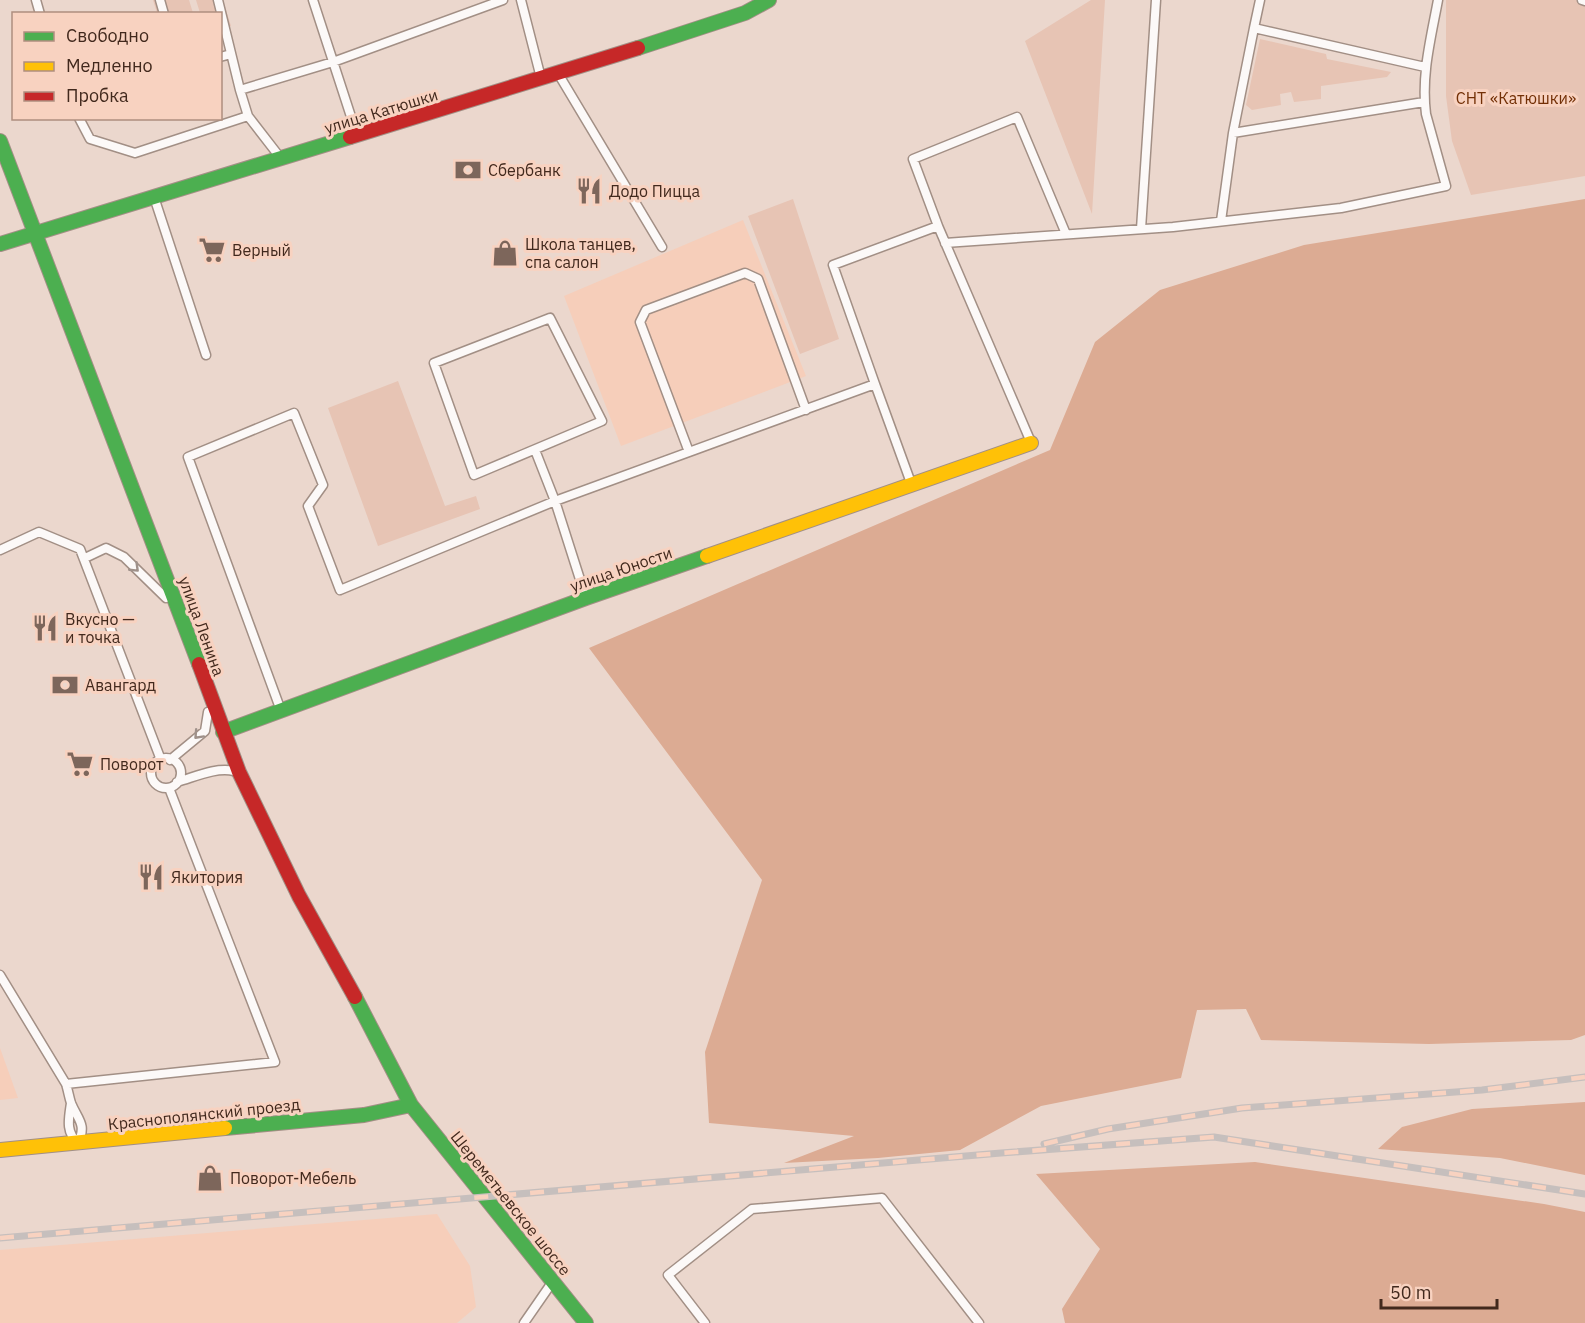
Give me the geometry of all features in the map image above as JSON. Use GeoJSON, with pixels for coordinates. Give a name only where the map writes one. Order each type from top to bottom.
{"type":"FeatureCollection","features":[{"type":"Feature","properties":{"kind":"main road","name":"улица Катюшки"},"geometry":{"type":"LineString","coordinates":[[0,244],[558,74],[745,13],[755,4],[769,0]]}},
{"type":"Feature","properties":{"kind":"main road","name":"улица Ленина"},"geometry":{"type":"LineString","coordinates":[[0,141],[239,772],[299,896],[344,976],[411,1105]]}},
{"type":"Feature","properties":{"kind":"main road","name":"улица Юности"},"geometry":{"type":"LineString","coordinates":[[223,732],[586,598],[1031,443]]}},
{"type":"Feature","properties":{"kind":"main road","name":"Краснополянский проезд"},"geometry":{"type":"LineString","coordinates":[[0,1150],[318,1124],[411,1105]]}},
{"type":"Feature","properties":{"kind":"main road","name":"Шереметьевское шоссе"},"geometry":{"type":"LineString","coordinates":[[411,1105],[586,1323]]}},
{"type":"Feature","properties":{"kind":"lane"},"geometry":{"type":"LineString","coordinates":[[313,0],[357,135]]}},
{"type":"Feature","properties":{"kind":"lane"},"geometry":{"type":"LineString","coordinates":[[240,90],[333,62],[503,0]]}},
{"type":"Feature","properties":{"kind":"lane"},"geometry":{"type":"LineString","coordinates":[[520,0],[541,79]]}},
{"type":"Feature","properties":{"kind":"lane"},"geometry":{"type":"LineString","coordinates":[[1142,229],[1156,0]]}},
{"type":"Feature","properties":{"kind":"lane"},"geometry":{"type":"LineString","coordinates":[[1221,221],[1233,133],[1260,0]]}},
{"type":"Feature","properties":{"kind":"lane"},"geometry":{"type":"LineString","coordinates":[[945,243],[1142,229],[1341,208],[1446,186],[1424,102],[1425,68],[1438,0]]}},
{"type":"Feature","properties":{"kind":"lane"},"geometry":{"type":"LineString","coordinates":[[222,17],[248,116],[280,158]]}},
{"type":"Feature","properties":{"kind":"lane"},"geometry":{"type":"LineString","coordinates":[[1254,28],[1425,68]]}},
{"type":"Feature","properties":{"kind":"lane"},"geometry":{"type":"LineString","coordinates":[[222,56],[231,54]]}},
{"type":"Feature","properties":{"kind":"lane"},"geometry":{"type":"LineString","coordinates":[[558,74],[662,247]]}},
{"type":"Feature","properties":{"kind":"lane"},"geometry":{"type":"LineString","coordinates":[[1233,133],[1424,102]]}},
{"type":"Feature","properties":{"kind":"lane"},"geometry":{"type":"LineString","coordinates":[[80,120],[90,139],[135,153],[248,116]]}},
{"type":"Feature","properties":{"kind":"lane"},"geometry":{"type":"LineString","coordinates":[[1031,443],[945,243],[913,159],[1017,117],[1066,234]]}},
{"type":"Feature","properties":{"kind":"lane"},"geometry":{"type":"LineString","coordinates":[[154,196],[206,355]]}},
{"type":"Feature","properties":{"kind":"lane"},"geometry":{"type":"LineString","coordinates":[[912,485],[833,265],[938,226]]}},
{"type":"Feature","properties":{"kind":"lane"},"geometry":{"type":"LineString","coordinates":[[689,452],[640,322],[646,310],[745,273],[758,279],[806,410]]}},
{"type":"Feature","properties":{"kind":"lane"},"geometry":{"type":"LineString","coordinates":[[550,318],[602,421],[535,450],[474,475],[434,363],[550,318]]}},
{"type":"Feature","properties":{"kind":"lane"},"geometry":{"type":"LineString","coordinates":[[282,711],[188,457],[294,413],[323,485],[308,506],[340,590],[555,501],[875,384]]}},
{"type":"Feature","properties":{"kind":"lane"},"geometry":{"type":"LineString","coordinates":[[535,450],[555,501],[586,598]]}},
{"type":"Feature","properties":{"kind":"lane"},"geometry":{"type":"LineString","coordinates":[[0,550],[39,532],[80,549],[165,760]]}},
{"type":"Feature","properties":{"kind":"lane"},"geometry":{"type":"LineString","coordinates":[[85,558],[106,548],[123,557],[180,612]]}},
{"type":"Feature","properties":{"kind":"lane"},"geometry":{"type":"LineString","coordinates":[[211,700],[205,730],[165,760],[153,765],[152,779],[159,786],[173,785],[226,770],[239,772]]}},
{"type":"Feature","properties":{"kind":"lane"},"geometry":{"type":"LineString","coordinates":[[165,760],[174,761],[180,769],[180,778],[173,785]]}},
{"type":"Feature","properties":{"kind":"lane"},"geometry":{"type":"LineString","coordinates":[[66,1084],[275,1062],[173,785]]}},
{"type":"Feature","properties":{"kind":"lane"},"geometry":{"type":"LineString","coordinates":[[0,975],[66,1084],[71,1103],[83,1130],[78,1143],[71,1138],[69,1131],[71,1103]]}},
{"type":"Feature","properties":{"kind":"lane"},"geometry":{"type":"LineString","coordinates":[[705,1323],[668,1275],[752,1209],[882,1198],[979,1323]]}},
{"type":"Feature","properties":{"kind":"lane"},"geometry":{"type":"LineString","coordinates":[[524,1323],[553,1281]]}},
{"type":"Feature","properties":{"kind":"shaded area"},"geometry":{"type":"Polygon","coordinates":[[[1585,199],[1585,1035],[1571,1040],[1429,1044],[1261,1040],[1246,1009],[1197,1010],[1181,1078],[1041,1106],[960,1150],[878,1158],[784,1163],[854,1136],[709,1123],[705,1052],[762,880],[589,648],[1050,450],[1095,342],[1160,290],[1304,245],[1585,199]]]}},
{"type":"Feature","properties":{"kind":"shaded area"},"geometry":{"type":"Polygon","coordinates":[[[743,220],[806,376],[621,446],[564,296],[743,220]]]}},
{"type":"Feature","properties":{"kind":"shaded area"},"geometry":{"type":"Polygon","coordinates":[[[0,1048],[18,1098],[0,1100],[0,1048]]]}},
{"type":"Feature","properties":{"kind":"shaded area"},"geometry":{"type":"Polygon","coordinates":[[[1585,1102],[1585,1175],[1500,1158],[1378,1149],[1402,1127],[1472,1109],[1585,1102]]]}},
{"type":"Feature","properties":{"kind":"shaded area"},"geometry":{"type":"Polygon","coordinates":[[[1255,1162],[1585,1212],[1585,1323],[1065,1323],[1062,1309],[1100,1249],[1036,1174],[1255,1162]]]}},
{"type":"Feature","properties":{"kind":"shaded area"},"geometry":{"type":"Polygon","coordinates":[[[437,1214],[470,1266],[476,1307],[457,1323],[0,1323],[0,1250],[437,1214]]]}},
{"type":"Feature","properties":{"kind":"green space"},"geometry":{"type":"Polygon","coordinates":[[[153,0],[189,0],[193,12],[157,12],[153,0]]]}},
{"type":"Feature","properties":{"kind":"green space"},"geometry":{"type":"Polygon","coordinates":[[[196,0],[223,0],[231,26],[222,29],[222,12],[200,12],[196,0]]]}},
{"type":"Feature","properties":{"kind":"green space"},"geometry":{"type":"Polygon","coordinates":[[[1091,0],[1105,0],[1092,214],[1025,41],[1091,0]]]}},
{"type":"Feature","properties":{"kind":"green space","name":"СНТ «Катюшки»"},"geometry":{"type":"Polygon","coordinates":[[[1446,0],[1585,0],[1585,176],[1471,195],[1452,141],[1446,96],[1446,0]]]}},
{"type":"Feature","properties":{"kind":"green space"},"geometry":{"type":"Polygon","coordinates":[[[1260,39],[1326,54],[1327,59],[1391,72],[1387,77],[1321,86],[1321,99],[1294,102],[1291,92],[1280,94],[1281,105],[1252,110],[1246,105],[1260,39]]]}},
{"type":"Feature","properties":{"kind":"green space"},"geometry":{"type":"Polygon","coordinates":[[[793,199],[839,339],[800,354],[748,216],[793,199]]]}},
{"type":"Feature","properties":{"kind":"green space"},"geometry":{"type":"Polygon","coordinates":[[[398,381],[445,506],[476,496],[480,509],[378,546],[328,408],[398,381]]]}},
{"type":"Feature","properties":{"kind":"railway"},"geometry":{"type":"LineString","coordinates":[[1044,1144],[1108,1129],[1242,1108],[1482,1090],[1585,1077]]}},
{"type":"Feature","properties":{"kind":"railway"},"geometry":{"type":"LineString","coordinates":[[0,1238],[1214,1137],[1585,1194]]}},
{"type":"Feature","properties":{"kind":"traffic: fast"},"geometry":{"type":"LineString","coordinates":[[638,48],[745,13],[769,0]]}},
{"type":"Feature","properties":{"kind":"traffic: fast"},"geometry":{"type":"LineString","coordinates":[[0,244],[350,137]]}},
{"type":"Feature","properties":{"kind":"traffic: fast"},"geometry":{"type":"LineString","coordinates":[[0,141],[199,664]]}},
{"type":"Feature","properties":{"kind":"traffic: fast"},"geometry":{"type":"LineString","coordinates":[[223,732],[586,598],[707,556]]}},
{"type":"Feature","properties":{"kind":"traffic: fast"},"geometry":{"type":"LineString","coordinates":[[355,997],[411,1105],[586,1323]]}},
{"type":"Feature","properties":{"kind":"traffic: fast"},"geometry":{"type":"LineString","coordinates":[[225,1128],[364,1115],[411,1105]]}},
{"type":"Feature","properties":{"kind":"traffic: slow"},"geometry":{"type":"LineString","coordinates":[[707,556],[1031,443]]}},
{"type":"Feature","properties":{"kind":"traffic: slow"},"geometry":{"type":"LineString","coordinates":[[0,1150],[225,1128]]}},
{"type":"Feature","properties":{"kind":"traffic: jam"},"geometry":{"type":"LineString","coordinates":[[350,137],[638,48]]}},
{"type":"Feature","properties":{"kind":"traffic: jam"},"geometry":{"type":"LineString","coordinates":[[199,664],[239,772],[299,896],[355,997]]}},
{"type":"Feature","properties":{"kind":"place","name":"Сбербанк"},"geometry":{"type":"Point","coordinates":[468,170]}},
{"type":"Feature","properties":{"kind":"place","name":"Додо Пицца"},"geometry":{"type":"Point","coordinates":[589,191]}},
{"type":"Feature","properties":{"kind":"place","name":"Верный"},"geometry":{"type":"Point","coordinates":[212,250]}},
{"type":"Feature","properties":{"kind":"place","name":"Школа танцев, спа салон"},"geometry":{"type":"Point","coordinates":[505,253]}},
{"type":"Feature","properties":{"kind":"place","name":"Вкусно — и точка"},"geometry":{"type":"Point","coordinates":[45,628]}},
{"type":"Feature","properties":{"kind":"place","name":"Авангард"},"geometry":{"type":"Point","coordinates":[65,685]}},
{"type":"Feature","properties":{"kind":"place","name":"Поворот"},"geometry":{"type":"Point","coordinates":[80,764]}},
{"type":"Feature","properties":{"kind":"place","name":"Якитория"},"geometry":{"type":"Point","coordinates":[151,877]}},
{"type":"Feature","properties":{"kind":"place","name":"Поворот-Мебель"},"geometry":{"type":"Point","coordinates":[210,1178]}}]}
